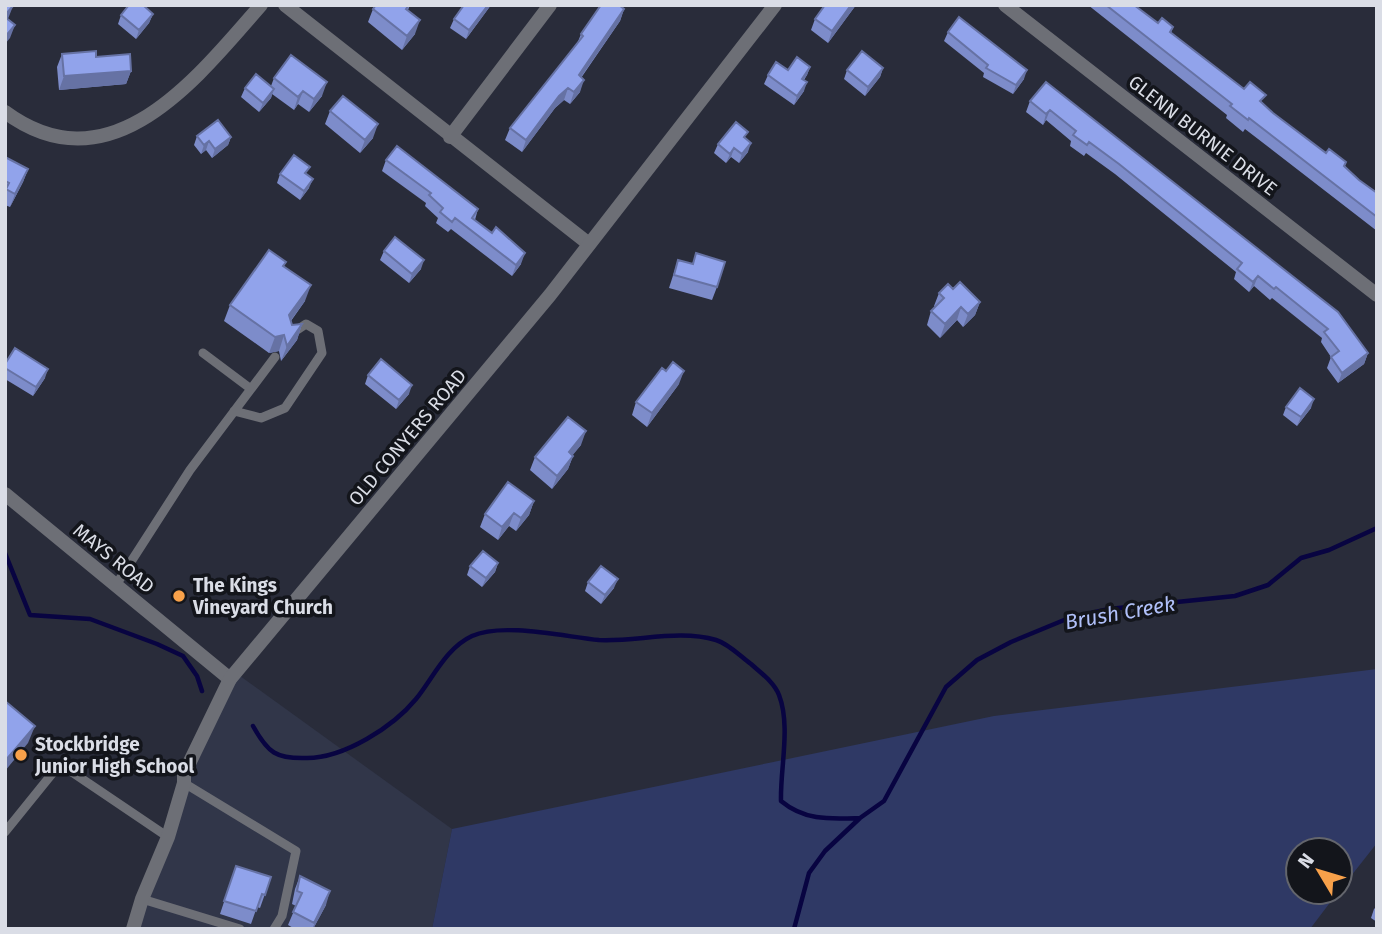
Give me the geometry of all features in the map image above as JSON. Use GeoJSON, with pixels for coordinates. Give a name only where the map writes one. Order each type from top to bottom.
{"type":"FeatureCollection","features":[{"type":"Feature","properties":{"kind":"street"},"geometry":{"type":"LineString","coordinates":[[5,111],[18,121],[66,140],[126,130],[171,103],[261,5]]}},
{"type":"Feature","properties":{"kind":"street"},"geometry":{"type":"LineString","coordinates":[[285,5],[589,244]]}},
{"type":"Feature","properties":{"kind":"street"},"geometry":{"type":"LineString","coordinates":[[450,137],[550,5]]}},
{"type":"Feature","properties":{"kind":"street","name":"OLD CONYERS ROAD"},"geometry":{"type":"LineString","coordinates":[[133,929],[142,899],[168,837],[184,783],[184,774],[230,679],[550,296],[775,5]]}},
{"type":"Feature","properties":{"kind":"street","name":"GLENN BURNIE DRIVE"},"geometry":{"type":"LineString","coordinates":[[1005,5],[1377,295]]}},
{"type":"Feature","properties":{"kind":"street","name":"MAYS ROAD"},"geometry":{"type":"LineString","coordinates":[[5,494],[230,679]]}},
{"type":"Feature","properties":{"kind":"lane"},"geometry":{"type":"LineString","coordinates":[[234,411],[261,418],[285,408],[322,353],[318,331],[306,324],[290,335]]}},
{"type":"Feature","properties":{"kind":"lane"},"geometry":{"type":"LineString","coordinates":[[203,353],[251,389]]}},
{"type":"Feature","properties":{"kind":"lane"},"geometry":{"type":"LineString","coordinates":[[116,585],[190,470],[275,357]]}},
{"type":"Feature","properties":{"kind":"lane"},"geometry":{"type":"LineString","coordinates":[[5,832],[60,764],[168,837]]}},
{"type":"Feature","properties":{"kind":"lane"},"geometry":{"type":"LineString","coordinates":[[184,783],[287,843],[296,851],[282,916],[274,929]]}},
{"type":"Feature","properties":{"kind":"lane"},"geometry":{"type":"LineString","coordinates":[[142,899],[240,929]]}},
{"type":"Feature","properties":{"kind":"shaded area"},"geometry":{"type":"Polygon","coordinates":[[[229,668],[452,829],[432,929],[134,929],[184,774],[229,668]]]}},
{"type":"Feature","properties":{"kind":"shaded area"},"geometry":{"type":"Polygon","coordinates":[[[1377,669],[1377,843],[1354,872],[1354,836],[1284,836],[1284,906],[1327,906],[1310,929],[432,929],[452,829],[994,716],[1377,669]]]}},
{"type":"Feature","properties":{"kind":"building"},"geometry":{"type":"Polygon","coordinates":[[[5,5],[13,6],[5,15],[5,5]]]}},
{"type":"Feature","properties":{"kind":"building"},"geometry":{"type":"Polygon","coordinates":[[[129,5],[143,5],[153,14],[139,30],[121,15],[129,5]]]}},
{"type":"Feature","properties":{"kind":"building"},"geometry":{"type":"Polygon","coordinates":[[[376,5],[409,5],[406,9],[420,20],[407,36],[373,9],[376,5]]]}},
{"type":"Feature","properties":{"kind":"building"},"geometry":{"type":"Polygon","coordinates":[[[464,5],[488,5],[469,30],[454,19],[464,5]]]}},
{"type":"Feature","properties":{"kind":"building"},"geometry":{"type":"Polygon","coordinates":[[[601,5],[619,5],[624,9],[579,75],[584,80],[574,92],[568,88],[559,96],[526,140],[510,128],[583,36],[581,34],[601,5]]]}},
{"type":"Feature","properties":{"kind":"building"},"geometry":{"type":"Polygon","coordinates":[[[825,5],[851,5],[832,31],[815,19],[825,5]]]}},
{"type":"Feature","properties":{"kind":"building"},"geometry":{"type":"Polygon","coordinates":[[[1106,5],[1134,5],[1158,23],[1162,18],[1173,27],[1170,32],[1244,89],[1250,82],[1266,95],[1260,101],[1273,113],[1326,153],[1329,149],[1346,162],[1344,166],[1377,193],[1377,217],[1230,106],[1232,104],[1106,5]]]}},
{"type":"Feature","properties":{"kind":"building"},"geometry":{"type":"Polygon","coordinates":[[[5,17],[15,25],[5,37],[5,17]]]}},
{"type":"Feature","properties":{"kind":"building"},"geometry":{"type":"Polygon","coordinates":[[[959,17],[1027,70],[1016,85],[986,68],[988,65],[948,32],[959,17]]]}},
{"type":"Feature","properties":{"kind":"building"},"geometry":{"type":"Polygon","coordinates":[[[96,51],[96,57],[130,54],[131,71],[64,76],[62,54],[96,51]]]}},
{"type":"Feature","properties":{"kind":"building"},"geometry":{"type":"Polygon","coordinates":[[[862,51],[883,68],[868,87],[847,70],[862,51]]]}},
{"type":"Feature","properties":{"kind":"building"},"geometry":{"type":"Polygon","coordinates":[[[291,55],[327,82],[314,99],[303,91],[298,97],[274,78],[291,55]]]}},
{"type":"Feature","properties":{"kind":"building"},"geometry":{"type":"Polygon","coordinates":[[[797,57],[810,67],[802,79],[807,82],[797,96],[768,75],[776,62],[788,70],[797,57]]]}},
{"type":"Feature","properties":{"kind":"building"},"geometry":{"type":"Polygon","coordinates":[[[256,74],[274,89],[263,103],[245,88],[256,74]]]}},
{"type":"Feature","properties":{"kind":"building"},"geometry":{"type":"Polygon","coordinates":[[[1046,82],[1338,312],[1368,353],[1342,373],[1331,357],[1339,351],[1324,332],[1328,329],[1276,287],[1274,289],[1258,276],[1253,282],[1237,269],[1242,263],[1119,164],[1089,142],[1087,145],[1073,135],[1076,131],[1050,110],[1046,114],[1030,101],[1046,82]]]}},
{"type":"Feature","properties":{"kind":"building"},"geometry":{"type":"Polygon","coordinates":[[[343,96],[378,124],[365,140],[330,111],[343,96]]]}},
{"type":"Feature","properties":{"kind":"building"},"geometry":{"type":"Polygon","coordinates":[[[218,120],[231,137],[215,149],[209,141],[204,145],[197,136],[218,120]]]}},
{"type":"Feature","properties":{"kind":"building"},"geometry":{"type":"Polygon","coordinates":[[[736,122],[748,132],[744,137],[751,143],[742,154],[734,148],[730,154],[718,144],[736,122]]]}},
{"type":"Feature","properties":{"kind":"building"},"geometry":{"type":"Polygon","coordinates":[[[397,146],[478,209],[472,218],[492,233],[496,227],[525,253],[516,265],[455,218],[452,222],[440,212],[443,208],[429,195],[431,193],[386,160],[397,146]]]}},
{"type":"Feature","properties":{"kind":"building"},"geometry":{"type":"Polygon","coordinates":[[[294,155],[310,167],[305,173],[313,179],[304,191],[280,174],[294,155]]]}},
{"type":"Feature","properties":{"kind":"building"},"geometry":{"type":"Polygon","coordinates":[[[5,157],[28,169],[15,194],[6,189],[9,183],[5,181],[5,157]]]}},
{"type":"Feature","properties":{"kind":"building"},"geometry":{"type":"Polygon","coordinates":[[[395,237],[424,260],[412,274],[384,251],[395,237]]]}},
{"type":"Feature","properties":{"kind":"building"},"geometry":{"type":"Polygon","coordinates":[[[269,250],[286,262],[283,266],[311,285],[289,315],[292,325],[302,324],[287,346],[284,335],[275,337],[230,305],[269,250]]]}},
{"type":"Feature","properties":{"kind":"building"},"geometry":{"type":"Polygon","coordinates":[[[696,253],[725,262],[717,287],[674,275],[678,260],[693,264],[696,253]]]}},
{"type":"Feature","properties":{"kind":"building"},"geometry":{"type":"Polygon","coordinates":[[[960,282],[980,302],[968,314],[961,307],[945,324],[931,311],[944,298],[939,293],[948,284],[953,289],[960,282]]]}},
{"type":"Feature","properties":{"kind":"building"},"geometry":{"type":"Polygon","coordinates":[[[15,348],[48,369],[36,387],[5,368],[15,348]]]}},
{"type":"Feature","properties":{"kind":"building"},"geometry":{"type":"Polygon","coordinates":[[[381,359],[412,385],[399,400],[368,375],[381,359]]]}},
{"type":"Feature","properties":{"kind":"building"},"geometry":{"type":"Polygon","coordinates":[[[673,362],[684,371],[652,413],[636,402],[662,368],[666,371],[673,362]]]}},
{"type":"Feature","properties":{"kind":"building"},"geometry":{"type":"Polygon","coordinates":[[[1300,388],[1314,399],[1301,417],[1286,407],[1300,388]]]}},
{"type":"Feature","properties":{"kind":"building"},"geometry":{"type":"Polygon","coordinates":[[[568,417],[586,431],[569,452],[573,456],[557,476],[535,457],[568,417]]]}},
{"type":"Feature","properties":{"kind":"building"},"geometry":{"type":"Polygon","coordinates":[[[508,482],[534,501],[521,518],[514,513],[502,527],[485,514],[508,482]]]}},
{"type":"Feature","properties":{"kind":"building"},"geometry":{"type":"Polygon","coordinates":[[[483,551],[498,563],[486,578],[470,566],[483,551]]]}},
{"type":"Feature","properties":{"kind":"building"},"geometry":{"type":"Polygon","coordinates":[[[601,566],[618,579],[605,595],[588,582],[601,566]]]}},
{"type":"Feature","properties":{"kind":"building"},"geometry":{"type":"Polygon","coordinates":[[[5,701],[35,726],[5,761],[5,701]]]}},
{"type":"Feature","properties":{"kind":"building"},"geometry":{"type":"Polygon","coordinates":[[[236,866],[271,877],[256,911],[224,901],[236,866]]]}},
{"type":"Feature","properties":{"kind":"building"},"geometry":{"type":"Polygon","coordinates":[[[300,876],[330,891],[314,923],[293,912],[302,893],[297,891],[300,876]]]}},
{"type":"Feature","properties":{"kind":"waterway","name":"Brush Creek"},"geometry":{"type":"LineString","coordinates":[[794,929],[809,873],[825,851],[860,818],[884,801],[946,687],[977,660],[1011,642],[1069,618],[1109,609],[1235,596],[1268,585],[1301,558],[1329,550],[1377,528]]}},
{"type":"Feature","properties":{"kind":"waterway"},"geometry":{"type":"LineString","coordinates":[[5,553],[30,615],[90,619],[157,644],[183,656],[197,676],[202,691]]}},
{"type":"Feature","properties":{"kind":"waterway"},"geometry":{"type":"LineString","coordinates":[[253,726],[263,743],[274,753],[288,757],[321,757],[352,747],[381,730],[406,710],[441,664],[463,641],[485,632],[517,630],[599,640],[702,637],[730,647],[763,674],[777,690],[784,720],[781,801],[790,808],[809,815],[860,818]]}},
{"type":"Feature","properties":{"kind":"place","name":"The Kings Vineyard Church"},"geometry":{"type":"Point","coordinates":[179,596]}},
{"type":"Feature","properties":{"kind":"place","name":"Stockbridge Junior High School"},"geometry":{"type":"Point","coordinates":[21,755]}}]}
